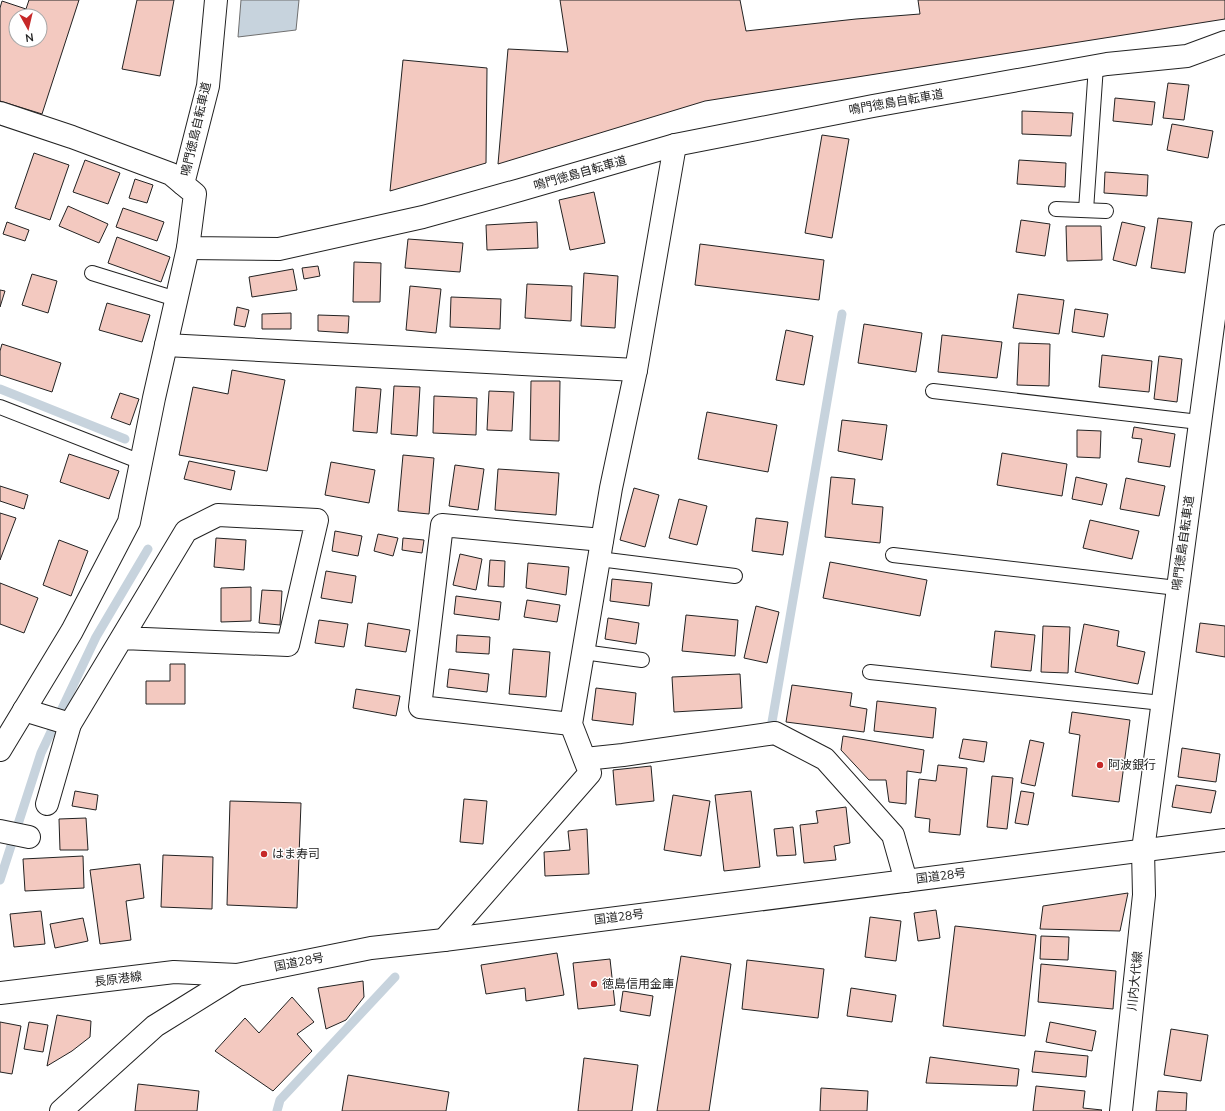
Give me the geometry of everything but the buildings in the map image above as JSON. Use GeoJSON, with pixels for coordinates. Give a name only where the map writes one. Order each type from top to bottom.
{"type":"FeatureCollection","features":[{"type":"Feature","properties":{"kind":"main road","name":"鳴門徳島自転車道"},"geometry":{"type":"LineString","coordinates":[[216,0],[208,86],[183,184],[195,194],[188,248],[279,249],[423,217],[675,145],[873,106],[1096,66],[1187,56],[1225,42]]}},
{"type":"Feature","properties":{"kind":"main road"},"geometry":{"type":"LineString","coordinates":[[0,112],[171,174],[183,184]]}},
{"type":"Feature","properties":{"kind":"main road"},"geometry":{"type":"LineString","coordinates":[[444,940],[590,773],[572,724],[611,488],[636,370],[675,145]]}},
{"type":"Feature","properties":{"kind":"main road","name":"鳴門徳島自転車道"},"geometry":{"type":"LineString","coordinates":[[1143,850],[1225,236]]}},
{"type":"Feature","properties":{"kind":"main road"},"geometry":{"type":"LineString","coordinates":[[0,750],[72,631],[129,522],[188,248]]}},
{"type":"Feature","properties":{"kind":"main road"},"geometry":{"type":"LineString","coordinates":[[166,345],[636,370]]}},
{"type":"Feature","properties":{"kind":"main road"},"geometry":{"type":"LineString","coordinates":[[47,804],[70,724],[186,531],[218,515],[317,520],[288,645],[122,638]]}},
{"type":"Feature","properties":{"kind":"main road"},"geometry":{"type":"LineString","coordinates":[[572,724],[420,708],[442,525],[601,550]]}},
{"type":"Feature","properties":{"kind":"main road"},"geometry":{"type":"LineString","coordinates":[[24,710],[70,724]]}},
{"type":"Feature","properties":{"kind":"main road"},"geometry":{"type":"LineString","coordinates":[[585,759],[775,733],[825,759],[893,835],[906,881]]}},
{"type":"Feature","properties":{"kind":"main road"},"geometry":{"type":"LineString","coordinates":[[0,831],[29,837]]}},
{"type":"Feature","properties":{"kind":"main road","name":"国道28号"},"geometry":{"type":"LineString","coordinates":[[60,1111],[155,1026],[237,975],[371,948],[444,940],[1225,840]]}},
{"type":"Feature","properties":{"kind":"main road","name":"川内大代線"},"geometry":{"type":"LineString","coordinates":[[1121,1111],[1144,894],[1143,850]]}},
{"type":"Feature","properties":{"kind":"main road","name":"長原港線"},"geometry":{"type":"LineString","coordinates":[[0,993],[174,972],[237,975]]}},
{"type":"Feature","properties":{"kind":"lane"},"geometry":{"type":"LineString","coordinates":[[1086,210],[1096,66]]}},
{"type":"Feature","properties":{"kind":"lane"},"geometry":{"type":"LineString","coordinates":[[1056,209],[1106,210]]}},
{"type":"Feature","properties":{"kind":"lane"},"geometry":{"type":"LineString","coordinates":[[92,273],[176,299]]}},
{"type":"Feature","properties":{"kind":"lane"},"geometry":{"type":"LineString","coordinates":[[933,391],[1199,422]]}},
{"type":"Feature","properties":{"kind":"lane"},"geometry":{"type":"LineString","coordinates":[[0,407],[141,462]]}},
{"type":"Feature","properties":{"kind":"lane"},"geometry":{"type":"LineString","coordinates":[[601,550],[735,576]]}},
{"type":"Feature","properties":{"kind":"lane"},"geometry":{"type":"LineString","coordinates":[[892,555],[1177,588]]}},
{"type":"Feature","properties":{"kind":"lane"},"geometry":{"type":"LineString","coordinates":[[583,652],[642,660]]}},
{"type":"Feature","properties":{"kind":"lane"},"geometry":{"type":"LineString","coordinates":[[870,672],[1162,703]]}},
{"type":"Feature","properties":{"kind":"shaded area"},"geometry":{"type":"Polygon","coordinates":[[[241,0],[299,0],[296,30],[238,37],[241,0]]]}},
{"type":"Feature","properties":{"kind":"waterway"},"geometry":{"type":"LineString","coordinates":[[772,722],[842,314]]}},
{"type":"Feature","properties":{"kind":"waterway"},"geometry":{"type":"LineString","coordinates":[[0,389],[125,439]]}},
{"type":"Feature","properties":{"kind":"waterway"},"geometry":{"type":"LineString","coordinates":[[0,880],[41,753],[96,637],[148,549]]}},
{"type":"Feature","properties":{"kind":"waterway"},"geometry":{"type":"LineString","coordinates":[[277,1111],[280,1100],[395,977]]}},
{"type":"Feature","properties":{"kind":"place","name":"阿波銀行"},"geometry":{"type":"Point","coordinates":[1100,765]}},
{"type":"Feature","properties":{"kind":"place","name":"はま寿司"},"geometry":{"type":"Point","coordinates":[264,854]}},
{"type":"Feature","properties":{"kind":"place","name":"徳島信用金庫"},"geometry":{"type":"Point","coordinates":[594,984]}}]}
